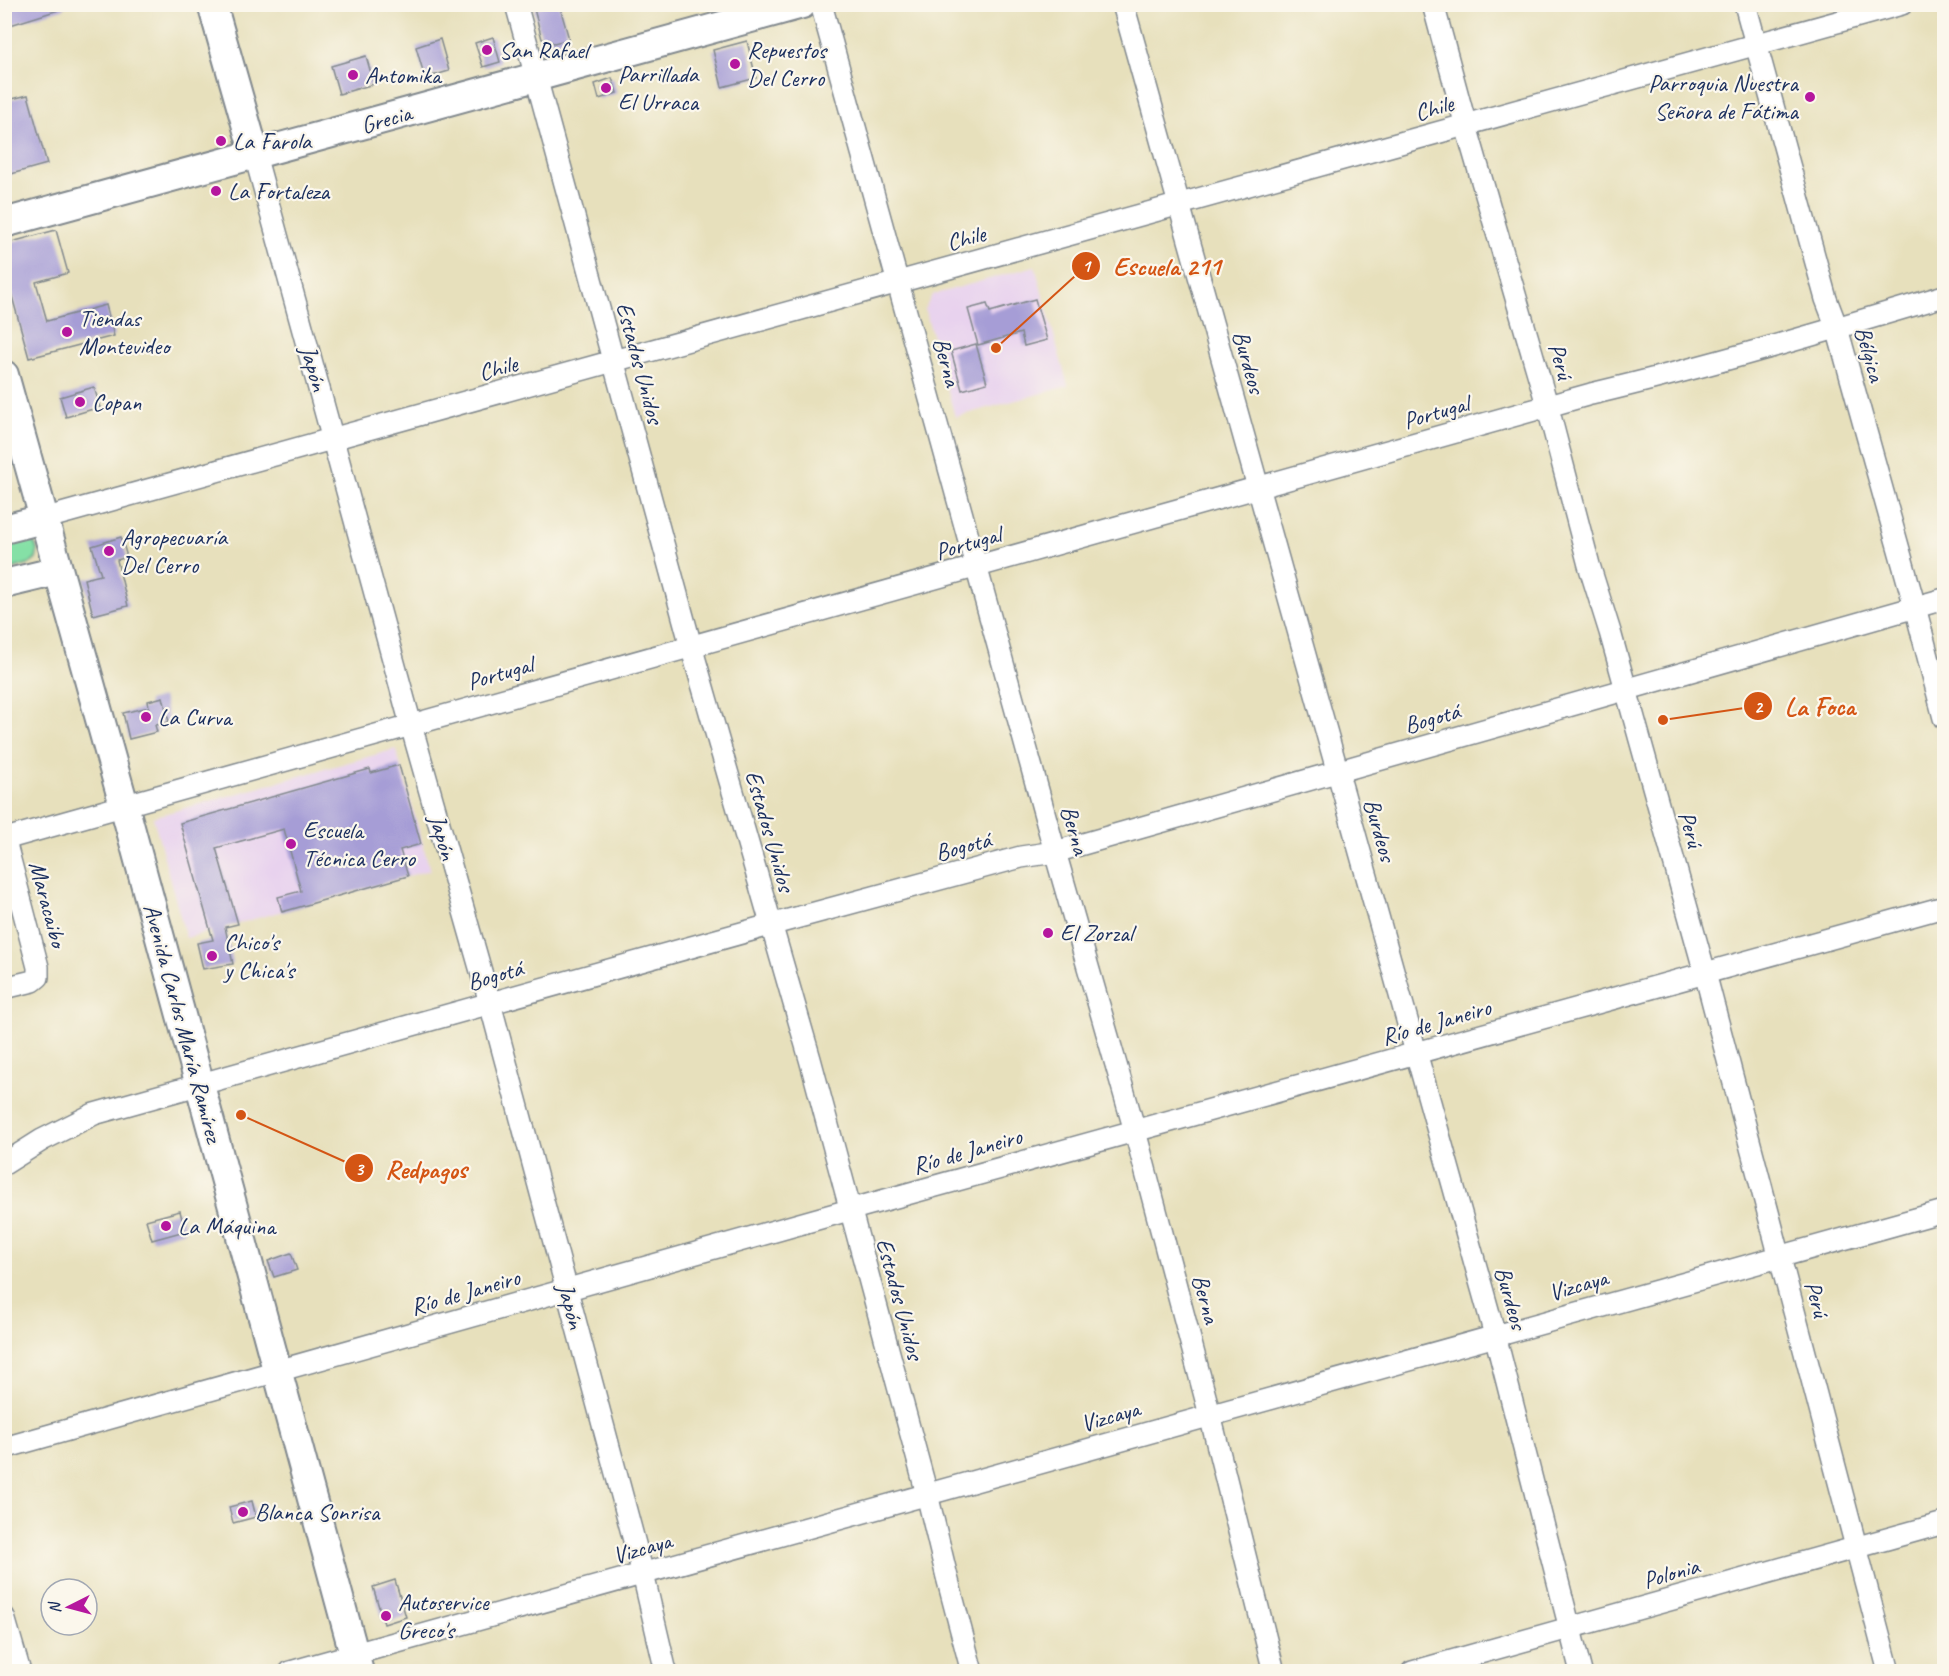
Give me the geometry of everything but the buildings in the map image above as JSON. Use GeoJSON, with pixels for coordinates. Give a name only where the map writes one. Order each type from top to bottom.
{"type":"FeatureCollection","features":[{"type":"Feature","properties":{"kind":"main road","name":"Japón"},"geometry":{"type":"LineString","coordinates":[[212,4],[255,156]]}},
{"type":"Feature","properties":{"kind":"main road","name":"Grecia"},"geometry":{"type":"LineString","coordinates":[[4,223],[255,156],[802,4]]}},
{"type":"Feature","properties":{"kind":"main road","name":"Avenida Carlos María Ramírez"},"geometry":{"type":"LineString","coordinates":[[4,375],[124,805],[357,1663]]}},
{"type":"Feature","properties":{"kind":"main road"},"geometry":{"type":"LineString","coordinates":[[4,529],[43,519]]}},
{"type":"Feature","properties":{"kind":"main road"},"geometry":{"type":"LineString","coordinates":[[4,584],[58,571]]}},
{"type":"Feature","properties":{"kind":"street","name":"Estados Unidos"},"geometry":{"type":"LineString","coordinates":[[516,4],[691,646],[810,1059],[972,1671]]}},
{"type":"Feature","properties":{"kind":"street","name":"Berna"},"geometry":{"type":"LineString","coordinates":[[821,4],[1054,852],[1135,1131],[1210,1415],[1274,1671]]}},
{"type":"Feature","properties":{"kind":"street","name":"Burdeos"},"geometry":{"type":"LineString","coordinates":[[1123,4],[1496,1335],[1581,1671]]}},
{"type":"Feature","properties":{"kind":"street","name":"Perú"},"geometry":{"type":"LineString","coordinates":[[1433,4],[1705,973],[1889,1671]]}},
{"type":"Feature","properties":{"kind":"street","name":"Bélgica"},"geometry":{"type":"LineString","coordinates":[[1744,4],[1826,299],[1837,328],[1944,718]]}},
{"type":"Feature","properties":{"kind":"street","name":"Chile"},"geometry":{"type":"LineString","coordinates":[[43,519],[613,363],[1902,4]]}},
{"type":"Feature","properties":{"kind":"street","name":"Japón"},"geometry":{"type":"LineString","coordinates":[[255,156],[411,725],[490,1002],[643,1574],[666,1671]]}},
{"type":"Feature","properties":{"kind":"street","name":"Portugal"},"geometry":{"type":"LineString","coordinates":[[5,838],[1837,328],[1944,296]]}},
{"type":"Feature","properties":{"kind":"street","name":"Bogotá"},"geometry":{"type":"LineString","coordinates":[[4,1164],[42,1140],[94,1114],[770,925],[1021,857],[1054,852],[1944,599]]}},
{"type":"Feature","properties":{"kind":"street","name":"Maracaibo"},"geometry":{"type":"LineString","coordinates":[[4,988],[33,981],[38,977],[38,967],[5,838]]}},
{"type":"Feature","properties":{"kind":"street","name":"Río de Janeiro"},"geometry":{"type":"LineString","coordinates":[[4,1448],[849,1210],[1416,1055],[1944,907]]}},
{"type":"Feature","properties":{"kind":"street","name":"Vizcaya"},"geometry":{"type":"LineString","coordinates":[[290,1671],[357,1663],[643,1574],[1944,1211]]}},
{"type":"Feature","properties":{"kind":"street","name":"Polonia"},"geometry":{"type":"LineString","coordinates":[[1412,1671],[1570,1629],[1944,1523]]}},
{"type":"Feature","properties":{"kind":"street"},"geometry":{"type":"LineString","coordinates":[[4,1617],[20,1671]]}},
{"type":"Feature","properties":{"kind":"shaded area"},"geometry":{"type":"Polygon","coordinates":[[[1035,266],[1068,386],[955,417],[925,309],[932,295],[1035,266]]]}},
{"type":"Feature","properties":{"kind":"shaded area","name":"Escuela Técnica Cerro"},"geometry":{"type":"Polygon","coordinates":[[[396,749],[430,870],[186,938],[153,817],[396,749]]]}},
{"type":"Feature","properties":{"kind":"green space"},"geometry":{"type":"Polygon","coordinates":[[[26,536],[36,546],[36,559],[31,563],[5,571],[5,541],[26,536]]]}},
{"type":"Feature","properties":{"kind":"place","name":"San Rafael"},"geometry":{"type":"Point","coordinates":[487,50]}},
{"type":"Feature","properties":{"kind":"place","name":"Repuestos Del Cerro"},"geometry":{"type":"Point","coordinates":[735,64]}},
{"type":"Feature","properties":{"kind":"place","name":"Antomika"},"geometry":{"type":"Point","coordinates":[353,75]}},
{"type":"Feature","properties":{"kind":"place","name":"Parrillada El Urraca"},"geometry":{"type":"Point","coordinates":[606,88]}},
{"type":"Feature","properties":{"kind":"place","name":"Parroquia Nuestra Señora de Fátima"},"geometry":{"type":"Point","coordinates":[1810,97]}},
{"type":"Feature","properties":{"kind":"place","name":"La Farola"},"geometry":{"type":"Point","coordinates":[221,141]}},
{"type":"Feature","properties":{"kind":"place","name":"La Fortaleza"},"geometry":{"type":"Point","coordinates":[216,191]}},
{"type":"Feature","properties":{"kind":"place","name":"Tiendas Montevideo"},"geometry":{"type":"Point","coordinates":[67,332]}},
{"type":"Feature","properties":{"kind":"place","name":"Escuela 211"},"geometry":{"type":"Point","coordinates":[996,348]}},
{"type":"Feature","properties":{"kind":"place","name":"Copan"},"geometry":{"type":"Point","coordinates":[80,402]}},
{"type":"Feature","properties":{"kind":"place","name":"Agropecuaría Del Cerro"},"geometry":{"type":"Point","coordinates":[109,551]}},
{"type":"Feature","properties":{"kind":"place","name":"La Curva"},"geometry":{"type":"Point","coordinates":[146,717]}},
{"type":"Feature","properties":{"kind":"place","name":"La Foca"},"geometry":{"type":"Point","coordinates":[1663,720]}},
{"type":"Feature","properties":{"kind":"place","name":"Escuela Técnica Cerro"},"geometry":{"type":"Point","coordinates":[291,844]}},
{"type":"Feature","properties":{"kind":"place","name":"El Zorzal"},"geometry":{"type":"Point","coordinates":[1048,933]}},
{"type":"Feature","properties":{"kind":"place","name":"Chico's y Chica's"},"geometry":{"type":"Point","coordinates":[212,956]}},
{"type":"Feature","properties":{"kind":"place","name":"Redpagos"},"geometry":{"type":"Point","coordinates":[241,1115]}},
{"type":"Feature","properties":{"kind":"place","name":"La Máquina"},"geometry":{"type":"Point","coordinates":[166,1226]}},
{"type":"Feature","properties":{"kind":"place","name":"Blanca Sonrisa"},"geometry":{"type":"Point","coordinates":[243,1512]}},
{"type":"Feature","properties":{"kind":"place","name":"Autoservice Greco's"},"geometry":{"type":"Point","coordinates":[386,1616]}}]}
